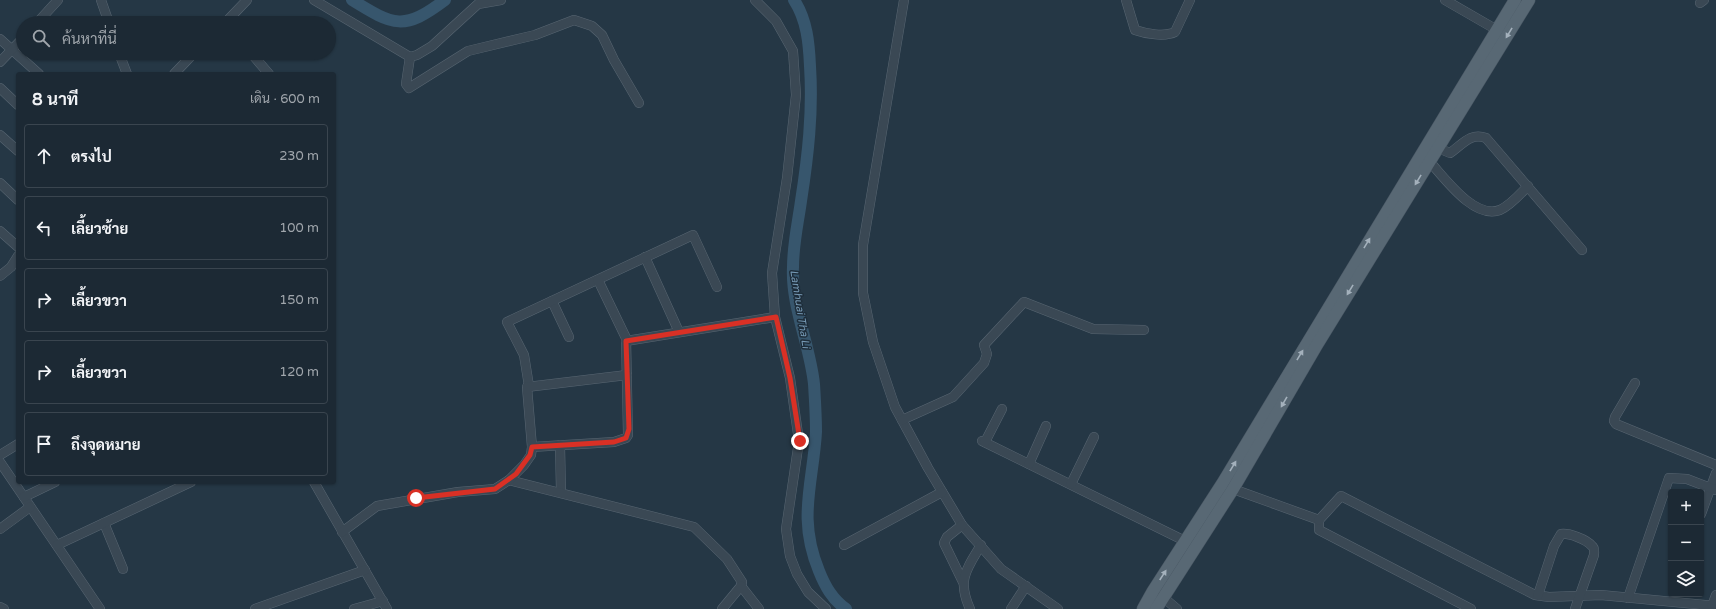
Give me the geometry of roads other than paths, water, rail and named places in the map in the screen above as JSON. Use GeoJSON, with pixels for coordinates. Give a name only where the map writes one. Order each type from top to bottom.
{"type":"FeatureCollection","features":[{"type":"Feature","properties":{"kind":"main road"},"geometry":{"type":"LineString","coordinates":[[1143,609],[1152,591],[1226,478],[1515,0]]}},
{"type":"Feature","properties":{"kind":"main road"},"geometry":{"type":"LineString","coordinates":[[1156,609],[1233,489],[1318,343],[1529,0]]}},
{"type":"Feature","properties":{"kind":"street"},"geometry":{"type":"LineString","coordinates":[[43,16],[58,0]]}},
{"type":"Feature","properties":{"kind":"street"},"geometry":{"type":"LineString","coordinates":[[101,0],[107,16]]}},
{"type":"Feature","properties":{"kind":"street"},"geometry":{"type":"LineString","coordinates":[[231,16],[246,0]]}},
{"type":"Feature","properties":{"kind":"street"},"geometry":{"type":"LineString","coordinates":[[314,0],[410,57],[417,55],[432,46],[478,4],[500,0]]}},
{"type":"Feature","properties":{"kind":"street"},"geometry":{"type":"LineString","coordinates":[[756,0],[776,21],[793,50],[796,95],[787,178],[772,273],[776,317],[790,378],[800,441],[786,529],[790,556],[797,574],[808,592],[826,609]]}},
{"type":"Feature","properties":{"kind":"street"},"geometry":{"type":"LineString","coordinates":[[904,0],[863,245],[862,268],[864,299],[873,342],[894,406],[962,525],[981,545],[1001,570],[1058,609]]}},
{"type":"Feature","properties":{"kind":"street"},"geometry":{"type":"LineString","coordinates":[[1126,0],[1135,30],[1142,32],[1171,34],[1175,32],[1190,0]]}},
{"type":"Feature","properties":{"kind":"street"},"geometry":{"type":"LineString","coordinates":[[1445,0],[1497,30]]}},
{"type":"Feature","properties":{"kind":"street"},"geometry":{"type":"LineString","coordinates":[[410,57],[406,84],[409,88],[468,51],[535,35],[568,21],[577,20],[592,26],[602,35],[614,60],[639,103]]}},
{"type":"Feature","properties":{"kind":"street"},"geometry":{"type":"LineString","coordinates":[[0,38],[16,53]]}},
{"type":"Feature","properties":{"kind":"street"},"geometry":{"type":"LineString","coordinates":[[0,62],[16,46]]}},
{"type":"Feature","properties":{"kind":"street"},"geometry":{"type":"LineString","coordinates":[[24,60],[37,72]]}},
{"type":"Feature","properties":{"kind":"street"},"geometry":{"type":"LineString","coordinates":[[122,60],[126,72]]}},
{"type":"Feature","properties":{"kind":"street"},"geometry":{"type":"LineString","coordinates":[[176,72],[187,60]]}},
{"type":"Feature","properties":{"kind":"street"},"geometry":{"type":"LineString","coordinates":[[257,60],[267,72]]}},
{"type":"Feature","properties":{"kind":"street"},"geometry":{"type":"LineString","coordinates":[[0,88],[16,103]]}},
{"type":"Feature","properties":{"kind":"street"},"geometry":{"type":"LineString","coordinates":[[0,135],[16,149]]}},
{"type":"Feature","properties":{"kind":"street"},"geometry":{"type":"LineString","coordinates":[[1438,148],[1450,154],[1466,140],[1478,136],[1486,138],[1582,250]]}},
{"type":"Feature","properties":{"kind":"street"},"geometry":{"type":"LineString","coordinates":[[1429,161],[1470,204],[1481,210],[1498,211],[1507,206],[1528,186]]}},
{"type":"Feature","properties":{"kind":"street"},"geometry":{"type":"LineString","coordinates":[[0,183],[16,198]]}},
{"type":"Feature","properties":{"kind":"street"},"geometry":{"type":"LineString","coordinates":[[0,231],[16,245]]}},
{"type":"Feature","properties":{"kind":"street"},"geometry":{"type":"LineString","coordinates":[[342,532],[376,506],[451,493],[495,489],[510,480],[524,465],[530,455],[532,447],[527,386],[529,386],[524,355],[507,322],[693,235],[717,287]]}},
{"type":"Feature","properties":{"kind":"street"},"geometry":{"type":"LineString","coordinates":[[645,257],[679,332]]}},
{"type":"Feature","properties":{"kind":"street"},"geometry":{"type":"LineString","coordinates":[[0,276],[11,267],[16,259]]}},
{"type":"Feature","properties":{"kind":"street"},"geometry":{"type":"LineString","coordinates":[[532,447],[614,442],[626,438],[629,429],[626,341],[598,280]]}},
{"type":"Feature","properties":{"kind":"street"},"geometry":{"type":"LineString","coordinates":[[552,301],[569,337]]}},
{"type":"Feature","properties":{"kind":"street"},"geometry":{"type":"LineString","coordinates":[[902,420],[953,397],[984,363],[987,354],[984,345],[1024,302],[1093,329],[1144,330]]}},
{"type":"Feature","properties":{"kind":"street"},"geometry":{"type":"LineString","coordinates":[[626,341],[776,317]]}},
{"type":"Feature","properties":{"kind":"street"},"geometry":{"type":"LineString","coordinates":[[529,386],[626,375]]}},
{"type":"Feature","properties":{"kind":"street"},"geometry":{"type":"LineString","coordinates":[[1635,383],[1615,417],[1614,421],[1616,424],[1716,465]]}},
{"type":"Feature","properties":{"kind":"street"},"geometry":{"type":"LineString","coordinates":[[1002,409],[983,442],[1185,541]]}},
{"type":"Feature","properties":{"kind":"street"},"geometry":{"type":"LineString","coordinates":[[1029,464],[1046,426]]}},
{"type":"Feature","properties":{"kind":"street"},"geometry":{"type":"LineString","coordinates":[[1071,484],[1094,436]]}},
{"type":"Feature","properties":{"kind":"street"},"geometry":{"type":"LineString","coordinates":[[0,455],[16,445]]}},
{"type":"Feature","properties":{"kind":"street"},"geometry":{"type":"LineString","coordinates":[[560,445],[561,492]]}},
{"type":"Feature","properties":{"kind":"street"},"geometry":{"type":"LineString","coordinates":[[0,462],[100,609]]}},
{"type":"Feature","properties":{"kind":"street"},"geometry":{"type":"LineString","coordinates":[[1704,508],[1713,489],[1716,473]]}},
{"type":"Feature","properties":{"kind":"street"},"geometry":{"type":"LineString","coordinates":[[1628,598],[1669,478],[1687,479],[1713,489]]}},
{"type":"Feature","properties":{"kind":"street"},"geometry":{"type":"LineString","coordinates":[[510,480],[694,527],[727,559],[742,582],[741,586],[759,609]]}},
{"type":"Feature","properties":{"kind":"street"},"geometry":{"type":"LineString","coordinates":[[24,497],[50,484]]}},
{"type":"Feature","properties":{"kind":"street"},"geometry":{"type":"LineString","coordinates":[[57,545],[187,484]]}},
{"type":"Feature","properties":{"kind":"street"},"geometry":{"type":"LineString","coordinates":[[315,484],[385,605],[354,609]]}},
{"type":"Feature","properties":{"kind":"street"},"geometry":{"type":"LineString","coordinates":[[1233,489],[1319,520]]}},
{"type":"Feature","properties":{"kind":"street"},"geometry":{"type":"LineString","coordinates":[[844,546],[942,492]]}},
{"type":"Feature","properties":{"kind":"street"},"geometry":{"type":"LineString","coordinates":[[1471,609],[1319,530],[1319,520],[1341,496],[1538,595],[1601,595],[1628,598],[1671,598],[1714,606],[1716,595]]}},
{"type":"Feature","properties":{"kind":"street"},"geometry":{"type":"LineString","coordinates":[[0,529],[30,507]]}},
{"type":"Feature","properties":{"kind":"street"},"geometry":{"type":"LineString","coordinates":[[104,523],[123,569]]}},
{"type":"Feature","properties":{"kind":"street"},"geometry":{"type":"LineString","coordinates":[[962,525],[947,537],[944,543],[963,582],[970,609]]}},
{"type":"Feature","properties":{"kind":"street"},"geometry":{"type":"LineString","coordinates":[[1538,595],[1558,536],[1564,533],[1587,542],[1594,547],[1594,555],[1581,596],[1575,609]]}},
{"type":"Feature","properties":{"kind":"street"},"geometry":{"type":"LineString","coordinates":[[963,582],[965,572],[981,545]]}},
{"type":"Feature","properties":{"kind":"street"},"geometry":{"type":"LineString","coordinates":[[255,609],[365,570]]}},
{"type":"Feature","properties":{"kind":"street"},"geometry":{"type":"LineString","coordinates":[[722,609],[741,586]]}},
{"type":"Feature","properties":{"kind":"street"},"geometry":{"type":"LineString","coordinates":[[1011,609],[1026,586]]}},
{"type":"Feature","properties":{"kind":"street"},"geometry":{"type":"LineString","coordinates":[[1164,598],[1177,609]]}},
{"type":"Feature","properties":{"kind":"street"},"geometry":{"type":"LineString","coordinates":[[0,607],[4,609]]}},
{"type":"Feature","properties":{"kind":"waterway","name":"Lamhuai Tha Li"},"geometry":{"type":"LineString","coordinates":[[352,0],[366,9],[389,20],[399,21],[419,17],[445,0]]}},
{"type":"Feature","properties":{"kind":"waterway","name":"Lamhuai Tha Li"},"geometry":{"type":"LineString","coordinates":[[794,0],[805,24],[809,49],[811,83],[808,151],[793,258],[793,282],[795,296],[812,369],[815,396],[816,432],[808,501],[809,534],[812,552],[824,582],[833,597],[846,609]]}}]}
